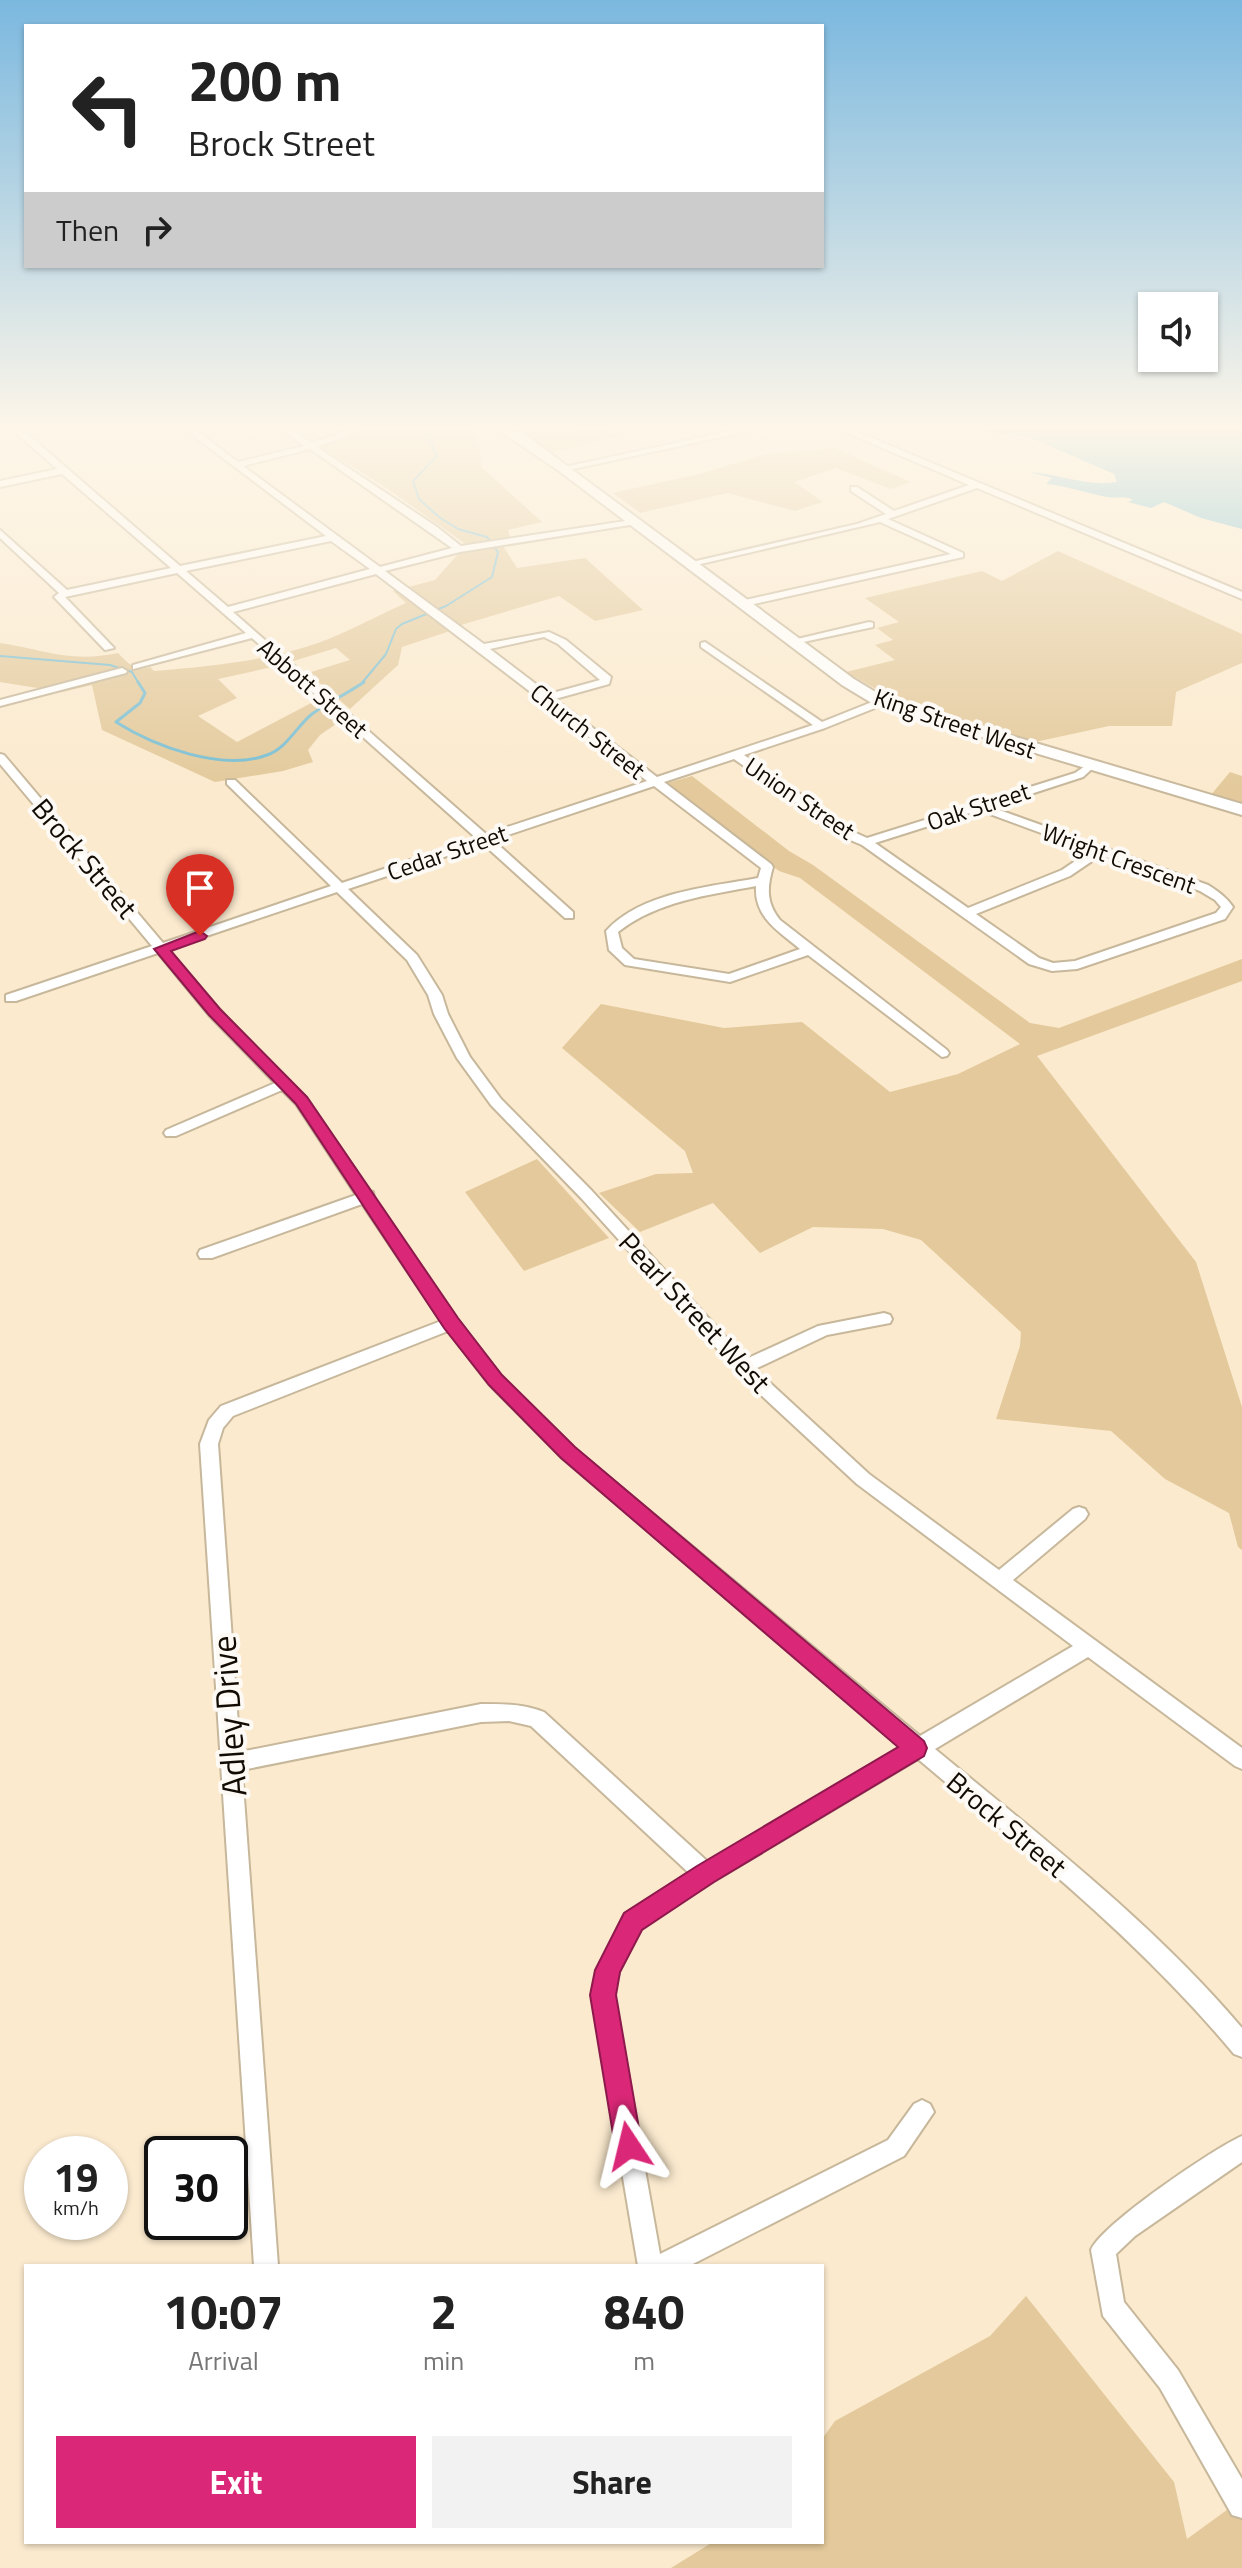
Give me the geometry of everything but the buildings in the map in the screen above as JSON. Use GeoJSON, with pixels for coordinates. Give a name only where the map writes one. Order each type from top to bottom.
{"type":"FeatureCollection","features":[{"type":"Feature","properties":{"kind":"main road","name":"King Street West"},"geometry":{"type":"LineString","coordinates":[[677,551],[848,682],[881,702],[1088,767],[1242,810]]}},
{"type":"Feature","properties":{"kind":"street"},"geometry":{"type":"LineString","coordinates":[[19,551],[65,593]]}},
{"type":"Feature","properties":{"kind":"street","name":"Abbott Street"},"geometry":{"type":"LineString","coordinates":[[155,551],[339,708],[569,915]]}},
{"type":"Feature","properties":{"kind":"street"},"geometry":{"type":"LineString","coordinates":[[109,648],[59,597],[65,593],[269,551]]}},
{"type":"Feature","properties":{"kind":"street","name":"Church Street"},"geometry":{"type":"LineString","coordinates":[[348,551],[482,648],[767,867],[761,881],[763,910],[775,923],[942,1053]]}},
{"type":"Feature","properties":{"kind":"street"},"geometry":{"type":"LineString","coordinates":[[224,611],[452,551]]}},
{"type":"Feature","properties":{"kind":"street"},"geometry":{"type":"LineString","coordinates":[[695,564],[751,551]]}},
{"type":"Feature","properties":{"kind":"street"},"geometry":{"type":"LineString","coordinates":[[745,603],[960,555],[951,551]]}},
{"type":"Feature","properties":{"kind":"street"},"geometry":{"type":"LineString","coordinates":[[1132,551],[1242,596]]}},
{"type":"Feature","properties":{"kind":"street"},"geometry":{"type":"LineString","coordinates":[[794,641],[869,625]]}},
{"type":"Feature","properties":{"kind":"street"},"geometry":{"type":"LineString","coordinates":[[482,648],[545,634],[562,642],[606,677],[605,682],[548,698]]}},
{"type":"Feature","properties":{"kind":"street"},"geometry":{"type":"LineString","coordinates":[[137,667],[252,635]]}},
{"type":"Feature","properties":{"kind":"street"},"geometry":{"type":"LineString","coordinates":[[705,645],[821,726]]}},
{"type":"Feature","properties":{"kind":"street"},"geometry":{"type":"LineString","coordinates":[[0,703],[122,671]]}},
{"type":"Feature","properties":{"kind":"street","name":"Cedar Street"},"geometry":{"type":"LineString","coordinates":[[11,998],[821,726],[881,702]]}},
{"type":"Feature","properties":{"kind":"street","name":"Union Street"},"geometry":{"type":"LineString","coordinates":[[735,754],[852,836],[866,842]]}},
{"type":"Feature","properties":{"kind":"street","name":"Brock Street"},"geometry":{"type":"LineString","coordinates":[[0,757],[214,1012],[301,1101],[451,1323],[495,1380],[568,1453],[1104,1903],[1206,2003],[1242,2046]]}},
{"type":"Feature","properties":{"kind":"street","name":"Oak Street"},"geometry":{"type":"LineString","coordinates":[[866,842],[1079,775],[1088,767]]}},
{"type":"Feature","properties":{"kind":"street","name":"Pearl Street West"},"geometry":{"type":"LineString","coordinates":[[231,782],[412,958],[435,995],[441,1014],[464,1058],[496,1102],[593,1202],[744,1367],[863,1479],[1242,1760]]}},
{"type":"Feature","properties":{"kind":"street","name":"Wright Crescent"},"geometry":{"type":"LineString","coordinates":[[866,842],[1034,961],[1052,967],[1077,965],[1221,916],[1227,907],[1219,897],[1204,888],[978,806]]}},
{"type":"Feature","properties":{"kind":"street"},"geometry":{"type":"LineString","coordinates":[[968,913],[1066,873],[1100,850]]}},
{"type":"Feature","properties":{"kind":"street"},"geometry":{"type":"LineString","coordinates":[[761,881],[695,894],[636,914],[612,931],[616,953],[630,962],[730,978],[812,950]]}},
{"type":"Feature","properties":{"kind":"street"},"geometry":{"type":"LineString","coordinates":[[171,1133],[284,1084]]}},
{"type":"Feature","properties":{"kind":"street"},"geometry":{"type":"LineString","coordinates":[[206,1254],[368,1196]]}},
{"type":"Feature","properties":{"kind":"street"},"geometry":{"type":"LineString","coordinates":[[744,1367],[824,1330],[884,1319]]}},
{"type":"Feature","properties":{"kind":"street","name":"Adley Drive"},"geometry":{"type":"LineString","coordinates":[[266,2264],[209,1444],[215,1425],[227,1411],[451,1323]]}},
{"type":"Feature","properties":{"kind":"street"},"geometry":{"type":"LineString","coordinates":[[1000,1580],[1079,1514]]}},
{"type":"Feature","properties":{"kind":"street"},"geometry":{"type":"LineString","coordinates":[[650,2264],[603,1995],[608,1970],[633,1921],[706,1874],[1088,1647]]}},
{"type":"Feature","properties":{"kind":"street"},"geometry":{"type":"LineString","coordinates":[[231,1763],[481,1713],[509,1712],[537,1718],[706,1874]]}},
{"type":"Feature","properties":{"kind":"street"},"geometry":{"type":"LineString","coordinates":[[667,2264],[896,2148],[922,2112]]}},
{"type":"Feature","properties":{"kind":"street"},"geometry":{"type":"LineString","coordinates":[[1242,2148],[1126,2227],[1103,2250],[1112,2307],[1169,2379],[1242,2505]]}},
{"type":"Feature","properties":{"kind":"shaded area"},"geometry":{"type":"Polygon","coordinates":[[[506,551],[517,568],[585,558],[643,610],[595,621],[559,596],[461,625],[402,647],[398,665],[350,709],[308,673],[350,660],[336,648],[277,666],[218,679],[237,698],[198,716],[237,742],[315,701],[339,722],[320,735],[308,750],[313,762],[283,771],[215,782],[102,730],[92,685],[62,692],[0,682],[0,643],[71,656],[118,653],[132,666],[150,667],[154,671],[224,664],[316,644],[406,603],[393,591],[435,580],[458,554],[506,551]]]}},
{"type":"Feature","properties":{"kind":"shaded area"},"geometry":{"type":"Polygon","coordinates":[[[1058,551],[1242,634],[1242,663],[1176,692],[1172,726],[1109,726],[1035,742],[909,708],[846,672],[895,660],[875,645],[893,640],[877,628],[899,622],[865,598],[982,571],[1002,581],[1058,551]]]}},
{"type":"Feature","properties":{"kind":"shaded area"},"geometry":{"type":"Polygon","coordinates":[[[1230,772],[1242,776],[1242,804],[1210,796],[1230,772]]]}},
{"type":"Feature","properties":{"kind":"shaded area"},"geometry":{"type":"Polygon","coordinates":[[[692,776],[789,851],[813,865],[1030,1023],[1059,1028],[1242,959],[1242,981],[1037,1056],[1196,1262],[1242,1407],[1242,1550],[1238,1547],[1229,1513],[1165,1479],[1111,1431],[996,1419],[1020,1346],[1021,1332],[921,1240],[883,1229],[813,1227],[760,1253],[713,1203],[640,1232],[599,1193],[656,1174],[693,1173],[685,1151],[562,1048],[601,1004],[724,1028],[802,1022],[890,1092],[958,1074],[1020,1044],[800,878],[779,871],[664,784],[692,776]]]}},
{"type":"Feature","properties":{"kind":"shaded area"},"geometry":{"type":"Polygon","coordinates":[[[537,1159],[609,1238],[524,1271],[465,1192],[537,1159]]]}},
{"type":"Feature","properties":{"kind":"shaded area"},"geometry":{"type":"Polygon","coordinates":[[[1026,2296],[1174,2482],[1187,2539],[1242,2499],[1242,2568],[671,2568],[710,2544],[824,2544],[824,2436],[835,2421],[990,2336],[1026,2296]]]}},
{"type":"Feature","properties":{"kind":"waterway"},"geometry":{"type":"LineString","coordinates":[[361,684],[386,654],[396,629],[402,624],[446,606],[492,577],[497,551]]}},
{"type":"Feature","properties":{"kind":"waterway"},"geometry":{"type":"LineString","coordinates":[[0,656],[110,665],[132,672],[139,684]]}},
{"type":"Feature","properties":{"kind":"waterway"},"geometry":{"type":"LineString","coordinates":[[138,682],[145,693],[140,703],[116,722],[149,740],[189,754],[230,760],[249,759],[274,752],[312,714],[361,684]]}},
{"type":"Feature","properties":{"kind":"route"},"geometry":{"type":"LineString","coordinates":[[200,936],[161,949],[214,1012],[301,1101],[451,1323],[495,1380],[568,1453],[916,1748],[633,1921],[608,1970],[603,1995],[629,2146]]}}]}
